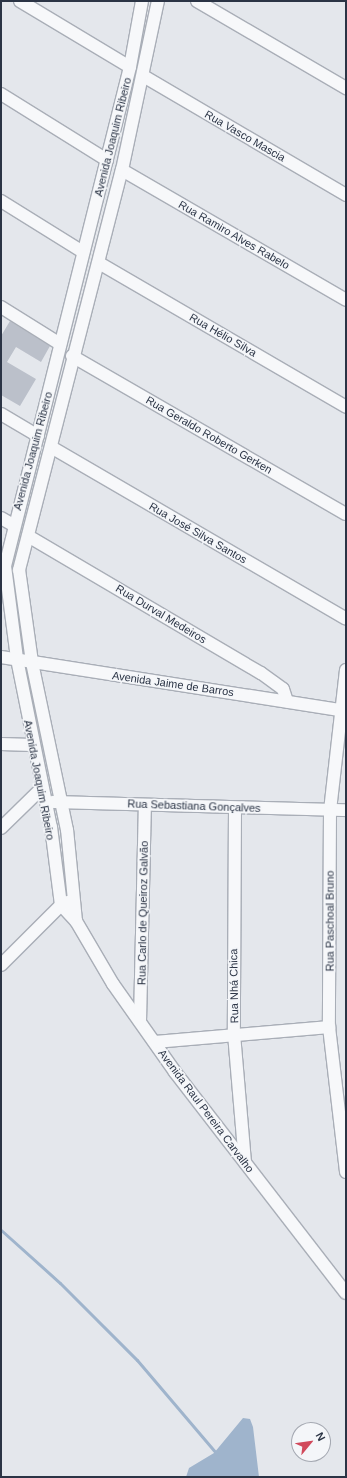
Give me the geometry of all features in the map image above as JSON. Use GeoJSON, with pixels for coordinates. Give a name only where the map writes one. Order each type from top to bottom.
{"type":"FeatureCollection","features":[{"type":"Feature","properties":{"kind":"street"},"geometry":{"type":"LineString","coordinates":[[20,1],[130,67]]}},
{"type":"Feature","properties":{"kind":"street","name":"Avenida Joaquim Ribeiro"},"geometry":{"type":"LineString","coordinates":[[61,905],[51,827],[43,803],[32,744],[5,578],[13,525],[38,436],[130,67],[142,1]]}},
{"type":"Feature","properties":{"kind":"street","name":"Avenida Joaquim Ribeiro"},"geometry":{"type":"LineString","coordinates":[[74,900],[67,830],[32,662],[19,570],[51,446],[72,356],[99,263],[145,77],[158,1]]}},
{"type":"Feature","properties":{"kind":"street"},"geometry":{"type":"LineString","coordinates":[[196,1],[346,88]]}},
{"type":"Feature","properties":{"kind":"street","name":"Rua Vasco Mascia"},"geometry":{"type":"LineString","coordinates":[[145,77],[346,194]]}},
{"type":"Feature","properties":{"kind":"street"},"geometry":{"type":"LineString","coordinates":[[1,94],[107,160]]}},
{"type":"Feature","properties":{"kind":"street","name":"Rua Ramiro Alves Rabelo"},"geometry":{"type":"LineString","coordinates":[[122,170],[346,300]]}},
{"type":"Feature","properties":{"kind":"street"},"geometry":{"type":"LineString","coordinates":[[1,201],[83,252]]}},
{"type":"Feature","properties":{"kind":"street","name":"Rua Hélio Silva"},"geometry":{"type":"LineString","coordinates":[[99,263],[346,407]]}},
{"type":"Feature","properties":{"kind":"street"},"geometry":{"type":"LineString","coordinates":[[1,307],[60,344]]}},
{"type":"Feature","properties":{"kind":"street","name":"Rua Geraldo Roberto Gerken"},"geometry":{"type":"LineString","coordinates":[[72,356],[346,514]]}},
{"type":"Feature","properties":{"kind":"street"},"geometry":{"type":"LineString","coordinates":[[1,414],[38,436]]}},
{"type":"Feature","properties":{"kind":"street","name":"Rua José Silva Santos"},"geometry":{"type":"LineString","coordinates":[[51,446],[346,619]]}},
{"type":"Feature","properties":{"kind":"street"},"geometry":{"type":"LineString","coordinates":[[1,518],[13,525]]}},
{"type":"Feature","properties":{"kind":"street","name":"Rua Durval Medeiros"},"geometry":{"type":"LineString","coordinates":[[28,536],[261,673],[283,689],[287,701]]}},
{"type":"Feature","properties":{"kind":"street","name":"Avenida Jaime de Barros"},"geometry":{"type":"LineString","coordinates":[[1,657],[343,710]]}},
{"type":"Feature","properties":{"kind":"street","name":"Rua Paschoal Bruno"},"geometry":{"type":"LineString","coordinates":[[346,670],[343,710],[330,810],[329,1028],[342,1114],[346,1172]]}},
{"type":"Feature","properties":{"kind":"street"},"geometry":{"type":"LineString","coordinates":[[1,744],[32,744]]}},
{"type":"Feature","properties":{"kind":"street"},"geometry":{"type":"LineString","coordinates":[[1,828],[41,789]]}},
{"type":"Feature","properties":{"kind":"street","name":"Rua Sebastiana Gonçalves"},"geometry":{"type":"LineString","coordinates":[[43,803],[60,801],[236,808],[346,810]]}},
{"type":"Feature","properties":{"kind":"street","name":"Rua Carlo de Queiroz Galvão"},"geometry":{"type":"LineString","coordinates":[[140,1021],[145,805]]}},
{"type":"Feature","properties":{"kind":"street","name":"Rua Nhá Chica"},"geometry":{"type":"LineString","coordinates":[[236,808],[234,1034],[245,1163]]}},
{"type":"Feature","properties":{"kind":"street"},"geometry":{"type":"LineString","coordinates":[[1,965],[61,905],[74,900]]}},
{"type":"Feature","properties":{"kind":"street","name":"Avenida Raul Pereira Carvalho"},"geometry":{"type":"LineString","coordinates":[[74,900],[76,921]]}},
{"type":"Feature","properties":{"kind":"street","name":"Avenida Raul Pereira Carvalho"},"geometry":{"type":"LineString","coordinates":[[61,905],[76,921],[113,984],[155,1042],[245,1163],[346,1294]]}},
{"type":"Feature","properties":{"kind":"street"},"geometry":{"type":"LineString","coordinates":[[155,1042],[234,1034],[329,1028]]}},
{"type":"Feature","properties":{"kind":"water"},"geometry":{"type":"Polygon","coordinates":[[[243,1418],[250,1419],[253,1427],[259,1477],[186,1477],[189,1468],[214,1453],[243,1418]]]}},
{"type":"Feature","properties":{"kind":"building"},"geometry":{"type":"Polygon","coordinates":[[[10,321],[50,346],[41,362],[16,347],[7,362],[36,379],[20,406],[1,395],[1,336],[10,321]]]}},
{"type":"Feature","properties":{"kind":"waterway"},"geometry":{"type":"LineString","coordinates":[[1,1230],[60,1283],[137,1360],[217,1454]]}}]}
